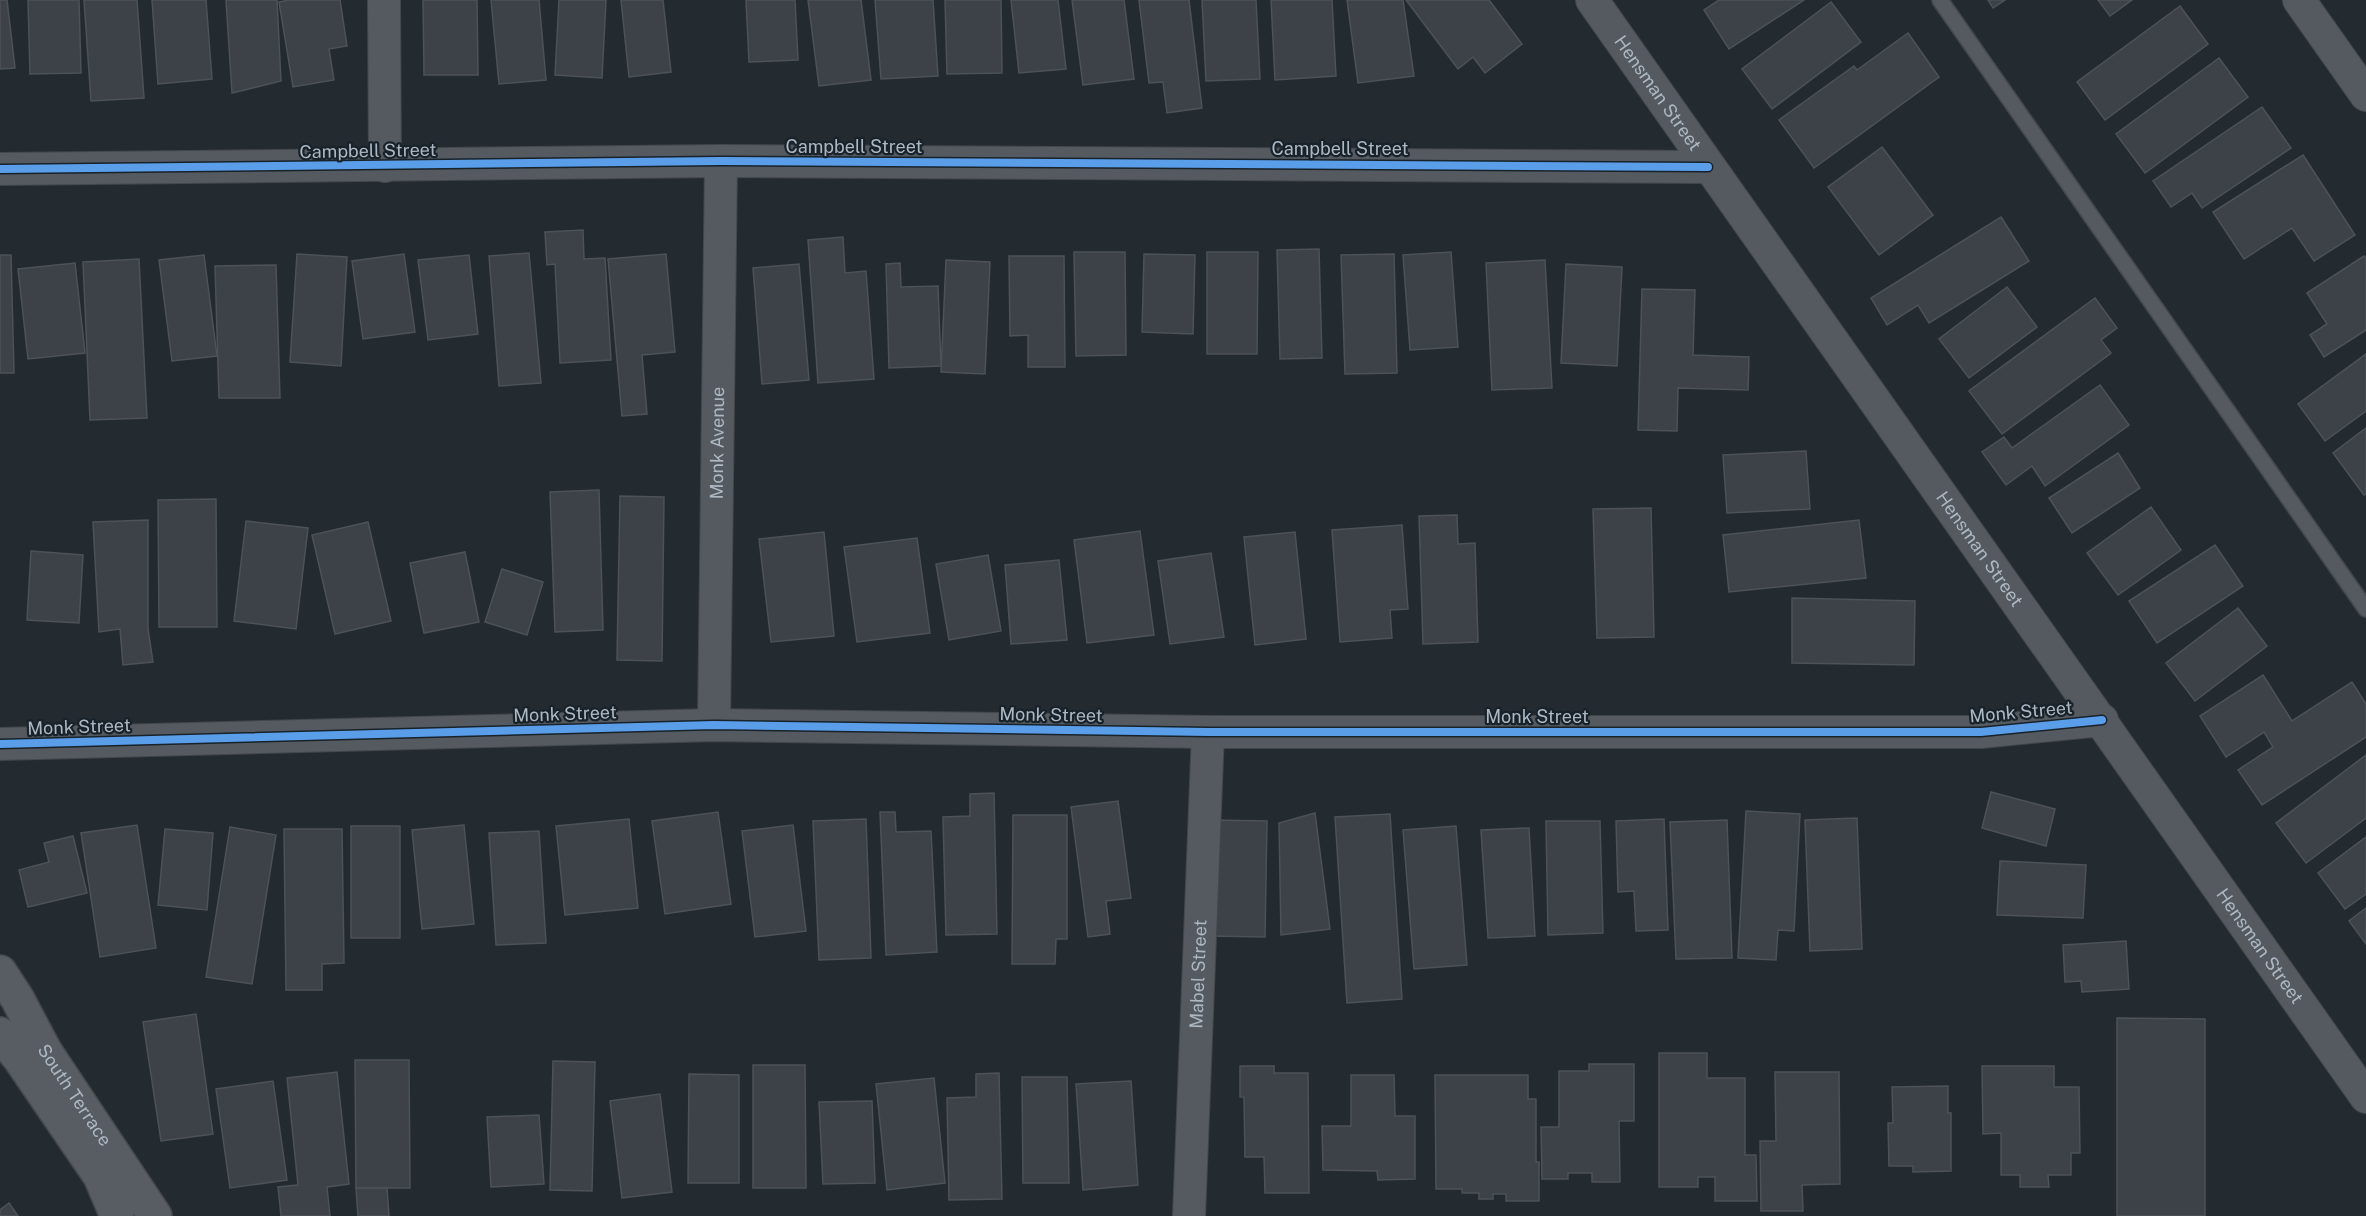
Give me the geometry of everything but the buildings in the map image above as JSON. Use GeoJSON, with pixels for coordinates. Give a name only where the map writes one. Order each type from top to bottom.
{"type":"FeatureCollection","features":[{"type":"Feature","properties":{"kind":"main road","name":"South Terrace"},"geometry":{"type":"LineString","coordinates":[[0,972],[17,998],[45,1052],[155,1216]]}},
{"type":"Feature","properties":{"kind":"main road","name":"South Terrace"},"geometry":{"type":"LineString","coordinates":[[0,1034],[20,1059],[100,1176],[117,1216]]}},
{"type":"Feature","properties":{"kind":"street"},"geometry":{"type":"LineString","coordinates":[[384,0],[385,166]]}},
{"type":"Feature","properties":{"kind":"street","name":"Hensman Street"},"geometry":{"type":"LineString","coordinates":[[1592,0],[2366,1097]]}},
{"type":"Feature","properties":{"kind":"street"},"geometry":{"type":"LineString","coordinates":[[2299,0],[2366,95]]}},
{"type":"Feature","properties":{"kind":"street","name":"Campbell Street"},"geometry":{"type":"LineString","coordinates":[[0,169],[722,161],[1708,167]]}},
{"type":"Feature","properties":{"kind":"street","name":"Monk Avenue"},"geometry":{"type":"LineString","coordinates":[[714,725],[722,161]]}},
{"type":"Feature","properties":{"kind":"street","name":"Monk Street"},"geometry":{"type":"LineString","coordinates":[[0,744],[714,725],[1208,732],[1981,732],[2102,720]]}},
{"type":"Feature","properties":{"kind":"street","name":"Mabel Street"},"geometry":{"type":"LineString","coordinates":[[1189,1216],[1208,732]]}},
{"type":"Feature","properties":{"kind":"lane"},"geometry":{"type":"LineString","coordinates":[[1940,0],[2366,609]]}},
{"type":"Feature","properties":{"kind":"cycle path"},"geometry":{"type":"LineString","coordinates":[[0,169],[721,161],[1708,167]]}},
{"type":"Feature","properties":{"kind":"cycle path"},"geometry":{"type":"LineString","coordinates":[[0,744],[714,725],[1208,732],[1981,732],[2102,720]]}}]}
